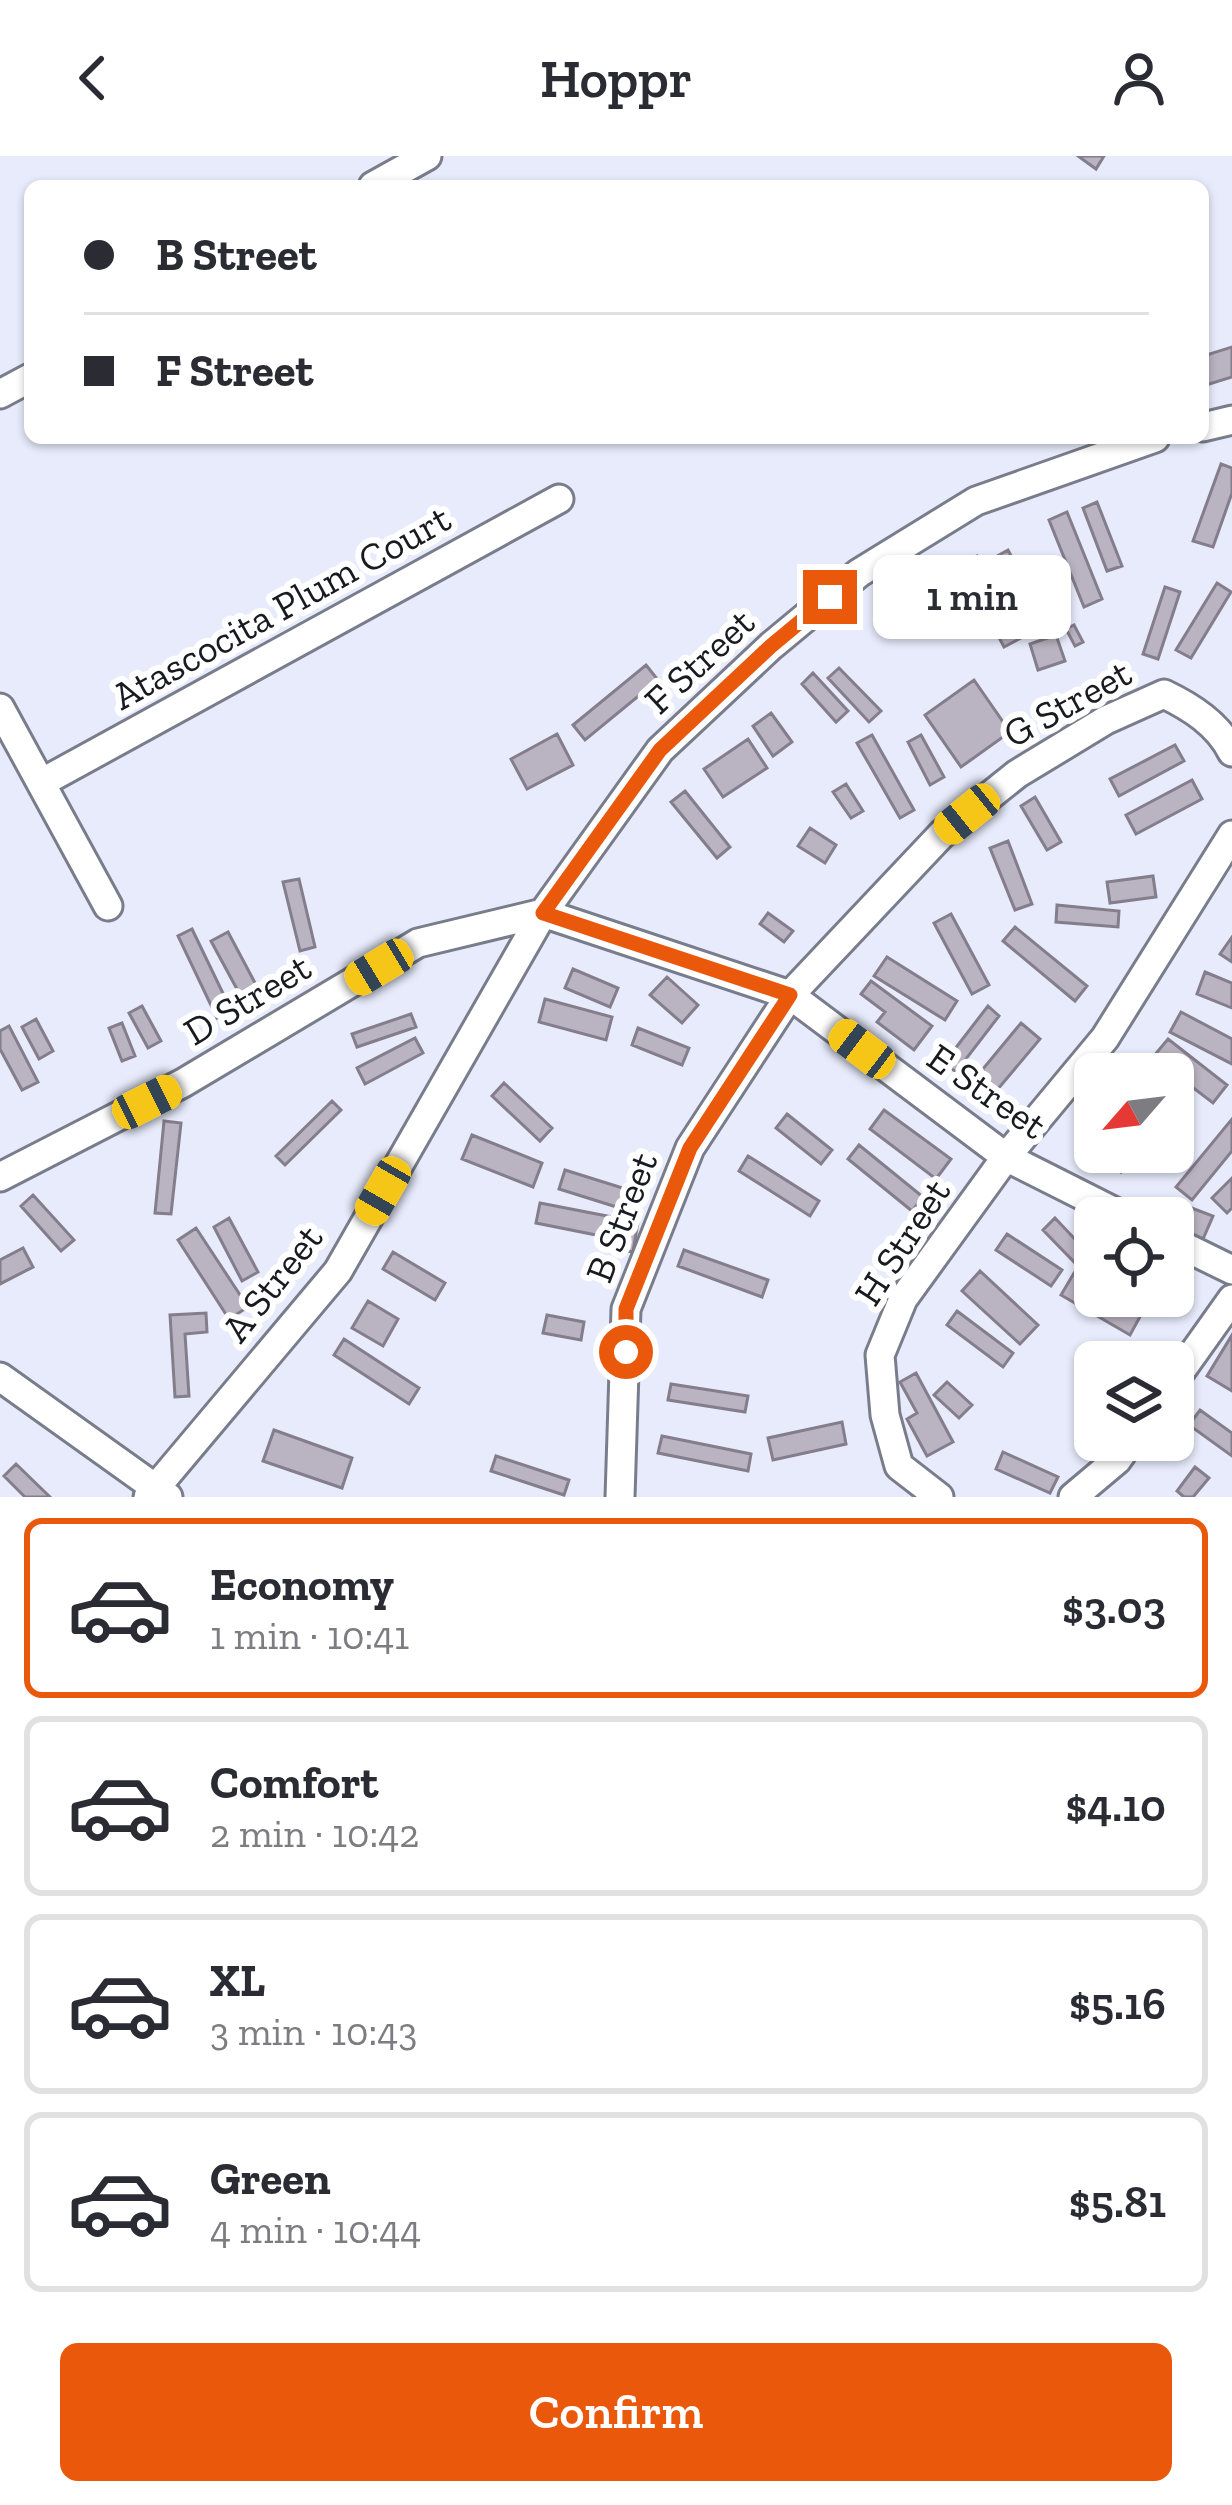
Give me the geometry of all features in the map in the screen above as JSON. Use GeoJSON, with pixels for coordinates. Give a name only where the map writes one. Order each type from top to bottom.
{"type":"FeatureCollection","features":[{"type":"Feature","properties":{"kind":"street"},"geometry":{"type":"LineString","coordinates":[[384,180],[427,156]]}},
{"type":"Feature","properties":{"kind":"street","name":"F Street"},"geometry":{"type":"LineString","coordinates":[[543,913],[660,750],[771,646],[859,573],[976,501],[1139,444]]}},
{"type":"Feature","properties":{"kind":"street","name":"Atascocita Plum Court"},"geometry":{"type":"LineString","coordinates":[[41,783],[559,499]]}},
{"type":"Feature","properties":{"kind":"street","name":"G Street"},"geometry":{"type":"LineString","coordinates":[[790,995],[941,834],[1017,774],[1106,720],[1164,694],[1193,709],[1226,740],[1232,752]]}},
{"type":"Feature","properties":{"kind":"street"},"geometry":{"type":"LineString","coordinates":[[0,708],[108,906]]}},
{"type":"Feature","properties":{"kind":"street"},"geometry":{"type":"LineString","coordinates":[[1006,1157],[1106,1038],[1232,835]]}},
{"type":"Feature","properties":{"kind":"street","name":"E Street"},"geometry":{"type":"LineString","coordinates":[[543,913],[790,995],[1006,1157],[1085,1197]]}},
{"type":"Feature","properties":{"kind":"street","name":"D Street"},"geometry":{"type":"LineString","coordinates":[[0,1177],[183,1083],[418,944],[543,913]]}},
{"type":"Feature","properties":{"kind":"street","name":"A Street"},"geometry":{"type":"LineString","coordinates":[[157,1494],[338,1270],[543,913]]}},
{"type":"Feature","properties":{"kind":"street","name":"B Street"},"geometry":{"type":"LineString","coordinates":[[620,1497],[626,1309],[690,1148],[790,995]]}},
{"type":"Feature","properties":{"kind":"street","name":"H Street"},"geometry":{"type":"LineString","coordinates":[[939,1497],[899,1466],[884,1415],[880,1355],[903,1299],[1006,1157]]}},
{"type":"Feature","properties":{"kind":"street"},"geometry":{"type":"LineString","coordinates":[[1194,1251],[1232,1270]]}},
{"type":"Feature","properties":{"kind":"street"},"geometry":{"type":"LineString","coordinates":[[1194,1352],[1232,1299]]}},
{"type":"Feature","properties":{"kind":"street"},"geometry":{"type":"LineString","coordinates":[[0,1377],[157,1494]]}},
{"type":"Feature","properties":{"kind":"street"},"geometry":{"type":"LineString","coordinates":[[1073,1497],[1116,1461]]}},
{"type":"Feature","properties":{"kind":"building"},"geometry":{"type":"Polygon","coordinates":[[[1078,156],[1104,156],[1096,169],[1078,156]]]}},
{"type":"Feature","properties":{"kind":"building"},"geometry":{"type":"Polygon","coordinates":[[[1232,347],[1232,377],[1209,384],[1209,354],[1232,347]]]}},
{"type":"Feature","properties":{"kind":"building"},"geometry":{"type":"Polygon","coordinates":[[[1221,464],[1232,468],[1232,493],[1213,547],[1193,541],[1221,464]]]}},
{"type":"Feature","properties":{"kind":"building"},"geometry":{"type":"Polygon","coordinates":[[[1097,502],[1122,566],[1107,571],[1083,508],[1097,502]]]}},
{"type":"Feature","properties":{"kind":"building"},"geometry":{"type":"Polygon","coordinates":[[[1067,512],[1102,599],[1084,607],[1049,520],[1067,512]]]}},
{"type":"Feature","properties":{"kind":"building"},"geometry":{"type":"Polygon","coordinates":[[[1008,550],[1044,618],[1027,628],[990,560],[1008,550]]]}},
{"type":"Feature","properties":{"kind":"building"},"geometry":{"type":"Polygon","coordinates":[[[977,556],[1021,638],[1004,647],[960,564],[977,556]]]}},
{"type":"Feature","properties":{"kind":"building"},"geometry":{"type":"Polygon","coordinates":[[[1217,583],[1231,592],[1191,658],[1176,650],[1217,583]]]}},
{"type":"Feature","properties":{"kind":"building"},"geometry":{"type":"Polygon","coordinates":[[[1165,587],[1180,592],[1158,659],[1143,654],[1165,587]]]}},
{"type":"Feature","properties":{"kind":"building"},"geometry":{"type":"Polygon","coordinates":[[[1074,625],[1083,642],[1075,646],[1066,629],[1074,625]]]}},
{"type":"Feature","properties":{"kind":"building"},"geometry":{"type":"Polygon","coordinates":[[[1056,635],[1065,661],[1038,670],[1030,644],[1056,635]]]}},
{"type":"Feature","properties":{"kind":"building"},"geometry":{"type":"Polygon","coordinates":[[[646,665],[658,680],[585,740],[573,725],[646,665]]]}},
{"type":"Feature","properties":{"kind":"building"},"geometry":{"type":"Polygon","coordinates":[[[839,668],[881,711],[869,722],[828,678],[839,668]]]}},
{"type":"Feature","properties":{"kind":"building"},"geometry":{"type":"Polygon","coordinates":[[[813,673],[848,711],[836,722],[802,684],[813,673]]]}},
{"type":"Feature","properties":{"kind":"building"},"geometry":{"type":"Polygon","coordinates":[[[974,680],[1010,732],[961,767],[925,715],[974,680]]]}},
{"type":"Feature","properties":{"kind":"building"},"geometry":{"type":"Polygon","coordinates":[[[771,713],[792,742],[773,756],[753,726],[771,713]]]}},
{"type":"Feature","properties":{"kind":"building"},"geometry":{"type":"Polygon","coordinates":[[[557,734],[573,765],[527,789],[511,759],[557,734]]]}},
{"type":"Feature","properties":{"kind":"building"},"geometry":{"type":"Polygon","coordinates":[[[872,735],[914,810],[900,818],[857,743],[872,735]]]}},
{"type":"Feature","properties":{"kind":"building"},"geometry":{"type":"Polygon","coordinates":[[[921,735],[944,777],[930,785],[908,742],[921,735]]]}},
{"type":"Feature","properties":{"kind":"building"},"geometry":{"type":"Polygon","coordinates":[[[748,739],[767,768],[723,797],[704,769],[748,739]]]}},
{"type":"Feature","properties":{"kind":"building"},"geometry":{"type":"Polygon","coordinates":[[[1175,745],[1184,761],[1119,796],[1110,779],[1175,745]]]}},
{"type":"Feature","properties":{"kind":"building"},"geometry":{"type":"Polygon","coordinates":[[[1192,780],[1202,799],[1136,834],[1126,815],[1192,780]]]}},
{"type":"Feature","properties":{"kind":"building"},"geometry":{"type":"Polygon","coordinates":[[[846,784],[863,811],[851,818],[833,792],[846,784]]]}},
{"type":"Feature","properties":{"kind":"building"},"geometry":{"type":"Polygon","coordinates":[[[685,791],[730,847],[717,858],[671,802],[685,791]]]}},
{"type":"Feature","properties":{"kind":"building"},"geometry":{"type":"Polygon","coordinates":[[[1035,797],[1061,842],[1047,850],[1021,806],[1035,797]]]}},
{"type":"Feature","properties":{"kind":"building"},"geometry":{"type":"Polygon","coordinates":[[[810,828],[836,845],[825,863],[798,846],[810,828]]]}},
{"type":"Feature","properties":{"kind":"building"},"geometry":{"type":"Polygon","coordinates":[[[1008,841],[1032,904],[1015,910],[990,848],[1008,841]]]}},
{"type":"Feature","properties":{"kind":"building"},"geometry":{"type":"Polygon","coordinates":[[[1153,876],[1156,897],[1110,903],[1107,882],[1153,876]]]}},
{"type":"Feature","properties":{"kind":"building"},"geometry":{"type":"Polygon","coordinates":[[[299,879],[315,947],[300,951],[283,882],[299,879]]]}},
{"type":"Feature","properties":{"kind":"building"},"geometry":{"type":"Polygon","coordinates":[[[1057,905],[1119,911],[1118,927],[1056,922],[1057,905]]]}},
{"type":"Feature","properties":{"kind":"building"},"geometry":{"type":"Polygon","coordinates":[[[768,913],[793,931],[784,942],[760,924],[768,913]]]}},
{"type":"Feature","properties":{"kind":"building"},"geometry":{"type":"Polygon","coordinates":[[[951,914],[989,985],[972,994],[934,923],[951,914]]]}},
{"type":"Feature","properties":{"kind":"building"},"geometry":{"type":"Polygon","coordinates":[[[1015,927],[1087,986],[1075,1001],[1003,941],[1015,927]]]}},
{"type":"Feature","properties":{"kind":"building"},"geometry":{"type":"Polygon","coordinates":[[[192,929],[232,1012],[217,1018],[178,936],[192,929]]]}},
{"type":"Feature","properties":{"kind":"building"},"geometry":{"type":"Polygon","coordinates":[[[228,932],[262,996],[245,1004],[211,941],[228,932]]]}},
{"type":"Feature","properties":{"kind":"building"},"geometry":{"type":"Polygon","coordinates":[[[1232,937],[1232,962],[1220,954],[1232,937]]]}},
{"type":"Feature","properties":{"kind":"building"},"geometry":{"type":"Polygon","coordinates":[[[887,957],[957,1001],[945,1020],[874,976],[887,957]]]}},
{"type":"Feature","properties":{"kind":"building"},"geometry":{"type":"Polygon","coordinates":[[[573,969],[618,988],[610,1007],[565,988],[573,969]]]}},
{"type":"Feature","properties":{"kind":"building"},"geometry":{"type":"Polygon","coordinates":[[[1205,972],[1232,983],[1232,1008],[1197,994],[1205,972]]]}},
{"type":"Feature","properties":{"kind":"building"},"geometry":{"type":"Polygon","coordinates":[[[667,977],[698,1005],[682,1023],[650,995],[667,977]]]}},
{"type":"Feature","properties":{"kind":"building"},"geometry":{"type":"Polygon","coordinates":[[[871,981],[932,1026],[914,1050],[877,1022],[885,1012],[861,994],[871,981]]]}},
{"type":"Feature","properties":{"kind":"building"},"geometry":{"type":"Polygon","coordinates":[[[545,999],[612,1017],[606,1040],[539,1022],[545,999]]]}},
{"type":"Feature","properties":{"kind":"building"},"geometry":{"type":"Polygon","coordinates":[[[142,1006],[161,1041],[148,1048],[129,1013],[142,1006]]]}},
{"type":"Feature","properties":{"kind":"building"},"geometry":{"type":"Polygon","coordinates":[[[988,1006],[999,1016],[956,1072],[944,1063],[988,1006]]]}},
{"type":"Feature","properties":{"kind":"building"},"geometry":{"type":"Polygon","coordinates":[[[1181,1012],[1232,1039],[1232,1064],[1170,1032],[1181,1012]]]}},
{"type":"Feature","properties":{"kind":"building"},"geometry":{"type":"Polygon","coordinates":[[[411,1014],[416,1027],[357,1047],[352,1034],[411,1014]]]}},
{"type":"Feature","properties":{"kind":"building"},"geometry":{"type":"Polygon","coordinates":[[[36,1019],[53,1051],[39,1059],[22,1027],[36,1019]]]}},
{"type":"Feature","properties":{"kind":"building"},"geometry":{"type":"Polygon","coordinates":[[[122,1023],[135,1056],[122,1061],[109,1028],[122,1023]]]}},
{"type":"Feature","properties":{"kind":"building"},"geometry":{"type":"Polygon","coordinates":[[[1021,1023],[1040,1039],[987,1102],[968,1087],[1021,1023]]]}},
{"type":"Feature","properties":{"kind":"building"},"geometry":{"type":"Polygon","coordinates":[[[9,1026],[38,1082],[22,1090],[0,1049],[0,1031],[9,1026]]]}},
{"type":"Feature","properties":{"kind":"building"},"geometry":{"type":"Polygon","coordinates":[[[638,1028],[689,1048],[682,1065],[632,1045],[638,1028]]]}},
{"type":"Feature","properties":{"kind":"building"},"geometry":{"type":"Polygon","coordinates":[[[415,1038],[423,1053],[365,1084],[357,1068],[415,1038]]]}},
{"type":"Feature","properties":{"kind":"building"},"geometry":{"type":"Polygon","coordinates":[[[1168,1039],[1186,1053],[1156,1053],[1168,1039]]]}},
{"type":"Feature","properties":{"kind":"building"},"geometry":{"type":"Polygon","coordinates":[[[1194,1059],[1227,1085],[1213,1103],[1194,1088],[1194,1059]]]}},
{"type":"Feature","properties":{"kind":"building"},"geometry":{"type":"Polygon","coordinates":[[[504,1083],[552,1128],[540,1141],[492,1096],[504,1083]]]}},
{"type":"Feature","properties":{"kind":"building"},"geometry":{"type":"Polygon","coordinates":[[[332,1101],[341,1110],[285,1165],[276,1156],[332,1101]]]}},
{"type":"Feature","properties":{"kind":"building"},"geometry":{"type":"Polygon","coordinates":[[[884,1110],[951,1159],[936,1179],[870,1129],[884,1110]]]}},
{"type":"Feature","properties":{"kind":"building"},"geometry":{"type":"Polygon","coordinates":[[[787,1114],[832,1150],[821,1164],[776,1128],[787,1114]]]}},
{"type":"Feature","properties":{"kind":"building"},"geometry":{"type":"Polygon","coordinates":[[[1232,1119],[1232,1151],[1194,1198],[1176,1187],[1188,1173],[1194,1173],[1194,1165],[1232,1119]]]}},
{"type":"Feature","properties":{"kind":"building"},"geometry":{"type":"Polygon","coordinates":[[[164,1121],[181,1123],[171,1214],[155,1213],[164,1121]]]}},
{"type":"Feature","properties":{"kind":"building"},"geometry":{"type":"Polygon","coordinates":[[[472,1135],[542,1163],[533,1187],[462,1159],[472,1135]]]}},
{"type":"Feature","properties":{"kind":"building"},"geometry":{"type":"Polygon","coordinates":[[[859,1145],[923,1197],[912,1211],[848,1159],[859,1145]]]}},
{"type":"Feature","properties":{"kind":"building"},"geometry":{"type":"Polygon","coordinates":[[[748,1156],[819,1201],[810,1216],[739,1171],[748,1156]]]}},
{"type":"Feature","properties":{"kind":"building"},"geometry":{"type":"Polygon","coordinates":[[[565,1170],[629,1190],[623,1209],[559,1189],[565,1170]]]}},
{"type":"Feature","properties":{"kind":"building"},"geometry":{"type":"Polygon","coordinates":[[[1232,1178],[1232,1208],[1227,1213],[1212,1198],[1232,1178]]]}},
{"type":"Feature","properties":{"kind":"building"},"geometry":{"type":"Polygon","coordinates":[[[33,1195],[74,1240],[61,1251],[21,1206],[33,1195]]]}},
{"type":"Feature","properties":{"kind":"building"},"geometry":{"type":"Polygon","coordinates":[[[540,1203],[638,1222],[633,1252],[614,1249],[616,1239],[536,1223],[540,1203]]]}},
{"type":"Feature","properties":{"kind":"building"},"geometry":{"type":"Polygon","coordinates":[[[1194,1209],[1213,1216],[1203,1239],[1194,1235],[1194,1209]]]}},
{"type":"Feature","properties":{"kind":"building"},"geometry":{"type":"Polygon","coordinates":[[[229,1218],[258,1272],[242,1281],[214,1227],[229,1218]]]}},
{"type":"Feature","properties":{"kind":"building"},"geometry":{"type":"Polygon","coordinates":[[[1055,1218],[1074,1238],[1074,1262],[1043,1230],[1055,1218]]]}},
{"type":"Feature","properties":{"kind":"building"},"geometry":{"type":"Polygon","coordinates":[[[196,1228],[248,1307],[229,1319],[178,1240],[196,1228]]]}},
{"type":"Feature","properties":{"kind":"building"},"geometry":{"type":"Polygon","coordinates":[[[1007,1234],[1062,1270],[1051,1286],[996,1250],[1007,1234]]]}},
{"type":"Feature","properties":{"kind":"building"},"geometry":{"type":"Polygon","coordinates":[[[23,1248],[33,1267],[0,1284],[0,1260],[23,1248]]]}},
{"type":"Feature","properties":{"kind":"building"},"geometry":{"type":"Polygon","coordinates":[[[684,1250],[768,1280],[762,1297],[678,1266],[684,1250]]]}},
{"type":"Feature","properties":{"kind":"building"},"geometry":{"type":"Polygon","coordinates":[[[393,1252],[445,1283],[435,1300],[383,1269],[393,1252]]]}},
{"type":"Feature","properties":{"kind":"building"},"geometry":{"type":"Polygon","coordinates":[[[980,1271],[1038,1325],[1020,1344],[962,1291],[980,1271]]]}},
{"type":"Feature","properties":{"kind":"building"},"geometry":{"type":"Polygon","coordinates":[[[1074,1273],[1074,1303],[1061,1295],[1074,1273]]]}},
{"type":"Feature","properties":{"kind":"building"},"geometry":{"type":"Polygon","coordinates":[[[368,1301],[398,1319],[383,1346],[352,1328],[368,1301]]]}},
{"type":"Feature","properties":{"kind":"building"},"geometry":{"type":"Polygon","coordinates":[[[957,1311],[1013,1353],[1003,1367],[947,1325],[957,1311]]]}},
{"type":"Feature","properties":{"kind":"building"},"geometry":{"type":"Polygon","coordinates":[[[206,1313],[207,1332],[185,1334],[189,1396],[175,1397],[170,1315],[206,1313]]]}},
{"type":"Feature","properties":{"kind":"building"},"geometry":{"type":"Polygon","coordinates":[[[547,1315],[584,1322],[581,1340],[543,1333],[547,1315]]]}},
{"type":"Feature","properties":{"kind":"building"},"geometry":{"type":"Polygon","coordinates":[[[1099,1317],[1140,1317],[1130,1335],[1099,1317]]]}},
{"type":"Feature","properties":{"kind":"building"},"geometry":{"type":"Polygon","coordinates":[[[1232,1335],[1232,1391],[1207,1376],[1232,1335]]]}},
{"type":"Feature","properties":{"kind":"building"},"geometry":{"type":"Polygon","coordinates":[[[344,1339],[419,1388],[409,1404],[334,1355],[344,1339]]]}},
{"type":"Feature","properties":{"kind":"building"},"geometry":{"type":"Polygon","coordinates":[[[916,1373],[953,1442],[927,1456],[907,1419],[917,1413],[900,1382],[916,1373]]]}},
{"type":"Feature","properties":{"kind":"building"},"geometry":{"type":"Polygon","coordinates":[[[947,1382],[972,1405],[959,1418],[934,1395],[947,1382]]]}},
{"type":"Feature","properties":{"kind":"building"},"geometry":{"type":"Polygon","coordinates":[[[671,1384],[748,1396],[745,1412],[668,1400],[671,1384]]]}},
{"type":"Feature","properties":{"kind":"building"},"geometry":{"type":"Polygon","coordinates":[[[1200,1410],[1232,1433],[1232,1456],[1194,1429],[1200,1410]]]}},
{"type":"Feature","properties":{"kind":"building"},"geometry":{"type":"Polygon","coordinates":[[[842,1422],[846,1444],[773,1460],[768,1438],[842,1422]]]}},
{"type":"Feature","properties":{"kind":"building"},"geometry":{"type":"Polygon","coordinates":[[[274,1430],[352,1458],[342,1488],[263,1461],[274,1430]]]}},
{"type":"Feature","properties":{"kind":"building"},"geometry":{"type":"Polygon","coordinates":[[[662,1436],[751,1454],[748,1471],[658,1453],[662,1436]]]}},
{"type":"Feature","properties":{"kind":"building"},"geometry":{"type":"Polygon","coordinates":[[[1003,1452],[1058,1477],[1050,1493],[996,1469],[1003,1452]]]}},
{"type":"Feature","properties":{"kind":"building"},"geometry":{"type":"Polygon","coordinates":[[[496,1456],[569,1480],[564,1495],[491,1471],[496,1456]]]}},
{"type":"Feature","properties":{"kind":"building"},"geometry":{"type":"Polygon","coordinates":[[[16,1464],[50,1497],[25,1497],[4,1476],[16,1464]]]}},
{"type":"Feature","properties":{"kind":"building"},"geometry":{"type":"Polygon","coordinates":[[[1195,1467],[1209,1478],[1193,1497],[1184,1497],[1177,1491],[1195,1467]]]}},
{"type":"Feature","properties":{"kind":"route"},"geometry":{"type":"LineString","coordinates":[[626,1352],[626,1309],[690,1148],[790,995],[543,913],[660,750],[830,597]]}}]}
